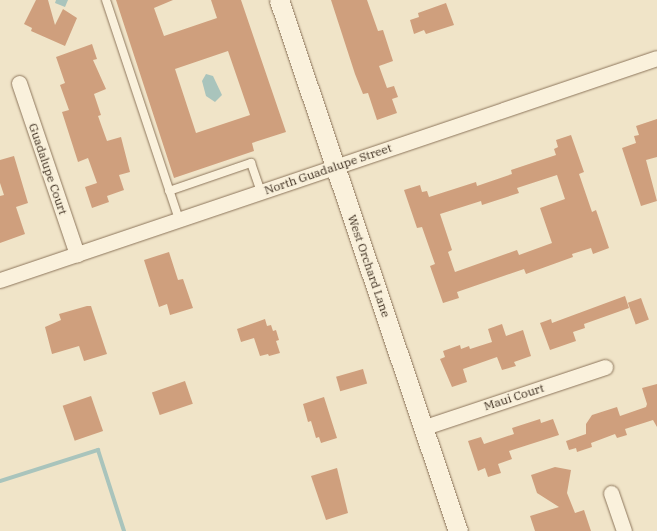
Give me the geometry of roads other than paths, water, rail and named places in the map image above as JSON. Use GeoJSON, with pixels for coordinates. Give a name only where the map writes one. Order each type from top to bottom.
{"type":"FeatureCollection","features":[{"type":"Feature","properties":{"kind":"street","name":"West Orchard Lane"},"geometry":{"type":"LineString","coordinates":[[279,0],[422,428],[458,531]]}},
{"type":"Feature","properties":{"kind":"street","name":"North Guadalupe Street"},"geometry":{"type":"LineString","coordinates":[[0,280],[657,58]]}},
{"type":"Feature","properties":{"kind":"street","name":"Guadalupe Court"},"geometry":{"type":"LineString","coordinates":[[19,83],[77,254]]}},
{"type":"Feature","properties":{"kind":"street","name":"Maui Court"},"geometry":{"type":"LineString","coordinates":[[422,428],[605,367]]}},
{"type":"Feature","properties":{"kind":"street"},"geometry":{"type":"LineString","coordinates":[[611,493],[624,531]]}},
{"type":"Feature","properties":{"kind":"lane"},"geometry":{"type":"LineString","coordinates":[[106,0],[179,219]]}},
{"type":"Feature","properties":{"kind":"lane"},"geometry":{"type":"LineString","coordinates":[[169,191],[251,163],[261,192]]}},
{"type":"Feature","properties":{"kind":"water"},"geometry":{"type":"Polygon","coordinates":[[[56,0],[68,0],[65,7],[55,3],[56,0]]]}},
{"type":"Feature","properties":{"kind":"water"},"geometry":{"type":"Polygon","coordinates":[[[206,74],[213,76],[222,95],[215,102],[206,96],[202,81],[206,74]]]}},
{"type":"Feature","properties":{"kind":"waterway"},"geometry":{"type":"LineString","coordinates":[[0,481],[98,450],[124,531]]}}]}
